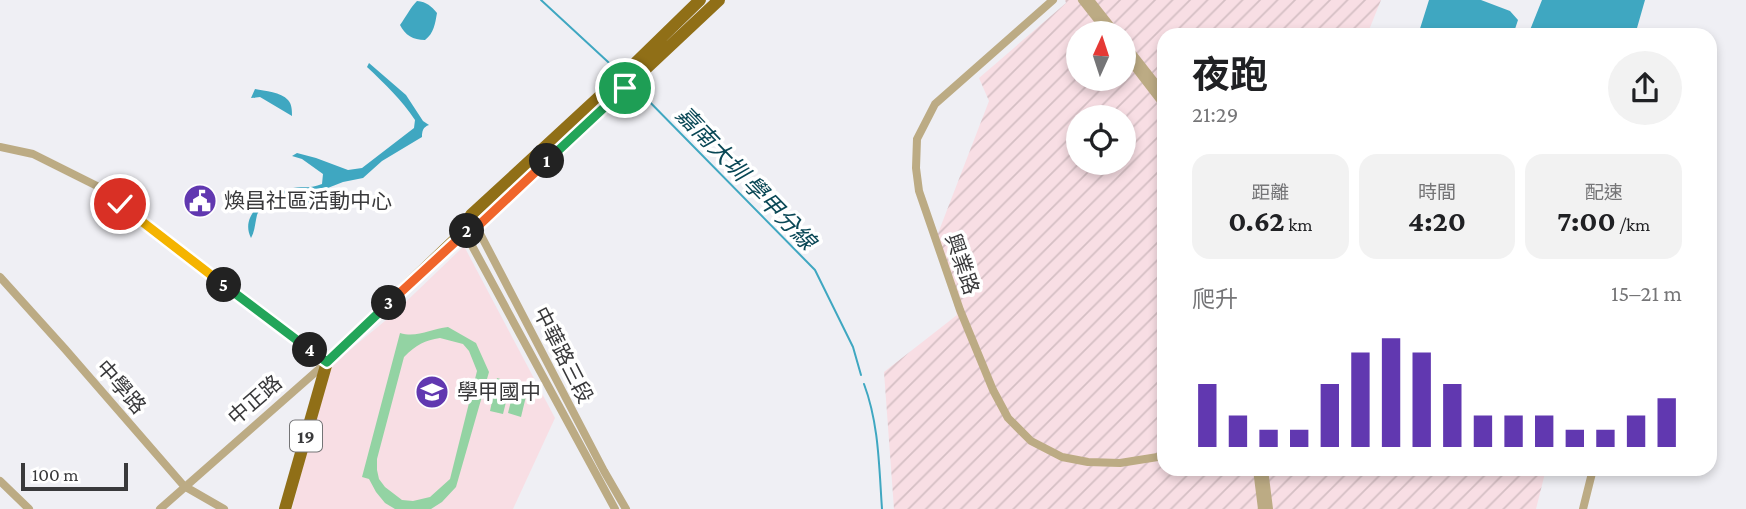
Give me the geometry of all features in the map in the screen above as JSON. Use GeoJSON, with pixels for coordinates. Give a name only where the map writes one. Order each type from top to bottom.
{"type":"FeatureCollection","features":[{"type":"Feature","properties":{"kind":"main road","name":"中正路"},"geometry":{"type":"LineString","coordinates":[[327,362],[471,229],[625,80],[700,0]]}},
{"type":"Feature","properties":{"kind":"main road","name":"中正路"},"geometry":{"type":"LineString","coordinates":[[471,229],[471,215],[719,0]]}},
{"type":"Feature","properties":{"kind":"main road","name":"19"},"geometry":{"type":"LineString","coordinates":[[285,509],[327,362]]}},
{"type":"Feature","properties":{"kind":"street","name":"興業路"},"geometry":{"type":"LineString","coordinates":[[1053,0],[935,104],[917,139],[916,168],[919,191],[960,310],[993,390],[1008,418],[1031,441],[1062,457],[1088,462],[1120,463],[1157,457]]}},
{"type":"Feature","properties":{"kind":"street"},"geometry":{"type":"LineString","coordinates":[[1082,0],[1099,21]]}},
{"type":"Feature","properties":{"kind":"street"},"geometry":{"type":"LineString","coordinates":[[1090,0],[1107,21]]}},
{"type":"Feature","properties":{"kind":"street"},"geometry":{"type":"LineString","coordinates":[[1136,58],[1157,85]]}},
{"type":"Feature","properties":{"kind":"street"},"geometry":{"type":"LineString","coordinates":[[1136,69],[1157,96]]}},
{"type":"Feature","properties":{"kind":"street"},"geometry":{"type":"LineString","coordinates":[[0,147],[33,154],[101,188],[180,252],[327,362]]}},
{"type":"Feature","properties":{"kind":"street","name":"中華路三段"},"geometry":{"type":"LineString","coordinates":[[471,229],[615,509]]}},
{"type":"Feature","properties":{"kind":"street","name":"中華路三段"},"geometry":{"type":"LineString","coordinates":[[471,229],[626,509]]}},
{"type":"Feature","properties":{"kind":"street","name":"中學路"},"geometry":{"type":"LineString","coordinates":[[0,277],[184,486],[224,509]]}},
{"type":"Feature","properties":{"kind":"street","name":"中正路"},"geometry":{"type":"LineString","coordinates":[[160,509],[327,362]]}},
{"type":"Feature","properties":{"kind":"street"},"geometry":{"type":"LineString","coordinates":[[1258,476],[1262,509]]}},
{"type":"Feature","properties":{"kind":"street"},"geometry":{"type":"LineString","coordinates":[[1265,476],[1269,509]]}},
{"type":"Feature","properties":{"kind":"street"},"geometry":{"type":"LineString","coordinates":[[1583,509],[1591,476]]}},
{"type":"Feature","properties":{"kind":"street"},"geometry":{"type":"LineString","coordinates":[[0,481],[29,509]]}},
{"type":"Feature","properties":{"kind":"shaded area"},"geometry":{"type":"Polygon","coordinates":[[[1065,0],[1381,0],[1370,28],[1157,28],[1157,476],[1544,476],[1536,509],[894,509],[884,372],[957,315],[937,236],[989,101],[979,78],[1066,3],[1065,0]]]}},
{"type":"Feature","properties":{"kind":"shaded area","name":"學甲國中"},"geometry":{"type":"Polygon","coordinates":[[[464,246],[555,418],[513,509],[292,509],[329,367],[391,316],[464,246]]]}},
{"type":"Feature","properties":{"kind":"green space"},"geometry":{"type":"Polygon","coordinates":[[[448,327],[476,343],[489,372],[456,487],[431,509],[395,509],[385,503],[369,479],[362,477],[400,333],[418,334],[448,327]],[[435,339],[421,344],[404,357],[377,459],[379,479],[402,500],[413,501],[430,497],[450,479],[477,371],[469,351],[463,344],[435,339]]]}},
{"type":"Feature","properties":{"kind":"green space"},"geometry":{"type":"Polygon","coordinates":[[[497,378],[511,382],[503,414],[490,411],[497,378]]]}},
{"type":"Feature","properties":{"kind":"green space"},"geometry":{"type":"Polygon","coordinates":[[[516,381],[529,384],[521,417],[508,413],[516,381]]]}},
{"type":"Feature","properties":{"kind":"water"},"geometry":{"type":"Polygon","coordinates":[[[1429,0],[1481,0],[1510,11],[1518,20],[1515,28],[1420,28],[1429,0]]]}},
{"type":"Feature","properties":{"kind":"water"},"geometry":{"type":"Polygon","coordinates":[[[1542,0],[1645,0],[1637,28],[1531,28],[1542,0]]]}},
{"type":"Feature","properties":{"kind":"water"},"geometry":{"type":"Polygon","coordinates":[[[417,1],[424,2],[437,13],[435,25],[425,40],[410,36],[400,25],[417,1]]]}},
{"type":"Feature","properties":{"kind":"water"},"geometry":{"type":"Polygon","coordinates":[[[369,63],[406,95],[423,121],[429,125],[423,130],[422,137],[382,161],[363,178],[343,182],[315,193],[308,203],[292,194],[267,204],[257,215],[251,238],[249,220],[253,212],[267,199],[293,188],[322,184],[323,174],[302,159],[292,156],[297,153],[348,170],[362,168],[414,128],[415,120],[393,92],[367,67],[369,63]]]}},
{"type":"Feature","properties":{"kind":"water"},"geometry":{"type":"Polygon","coordinates":[[[255,89],[285,97],[292,108],[292,116],[260,97],[251,98],[255,89]]]}},
{"type":"Feature","properties":{"kind":"waterway","name":"嘉南大圳 學甲分線"},"geometry":{"type":"LineString","coordinates":[[541,0],[620,73]]}},
{"type":"Feature","properties":{"kind":"waterway","name":"嘉南大圳 學甲分線"},"geometry":{"type":"LineString","coordinates":[[634,86],[815,270],[853,347],[861,375]]}},
{"type":"Feature","properties":{"kind":"waterway","name":"嘉南大圳 學甲分線"},"geometry":{"type":"LineString","coordinates":[[864,384],[875,430],[882,509]]}},
{"type":"Feature","properties":{"kind":"place","name":"煥昌社區活動中心"},"geometry":{"type":"Point","coordinates":[200,201]}},
{"type":"Feature","properties":{"kind":"place","name":"學甲國中"},"geometry":{"type":"Point","coordinates":[432,392]}},
{"type":"Feature","properties":{"kind":"route"},"geometry":{"type":"LineString","coordinates":[[120,204],[327,362],[464,231],[477,227],[625,88]]}}]}
